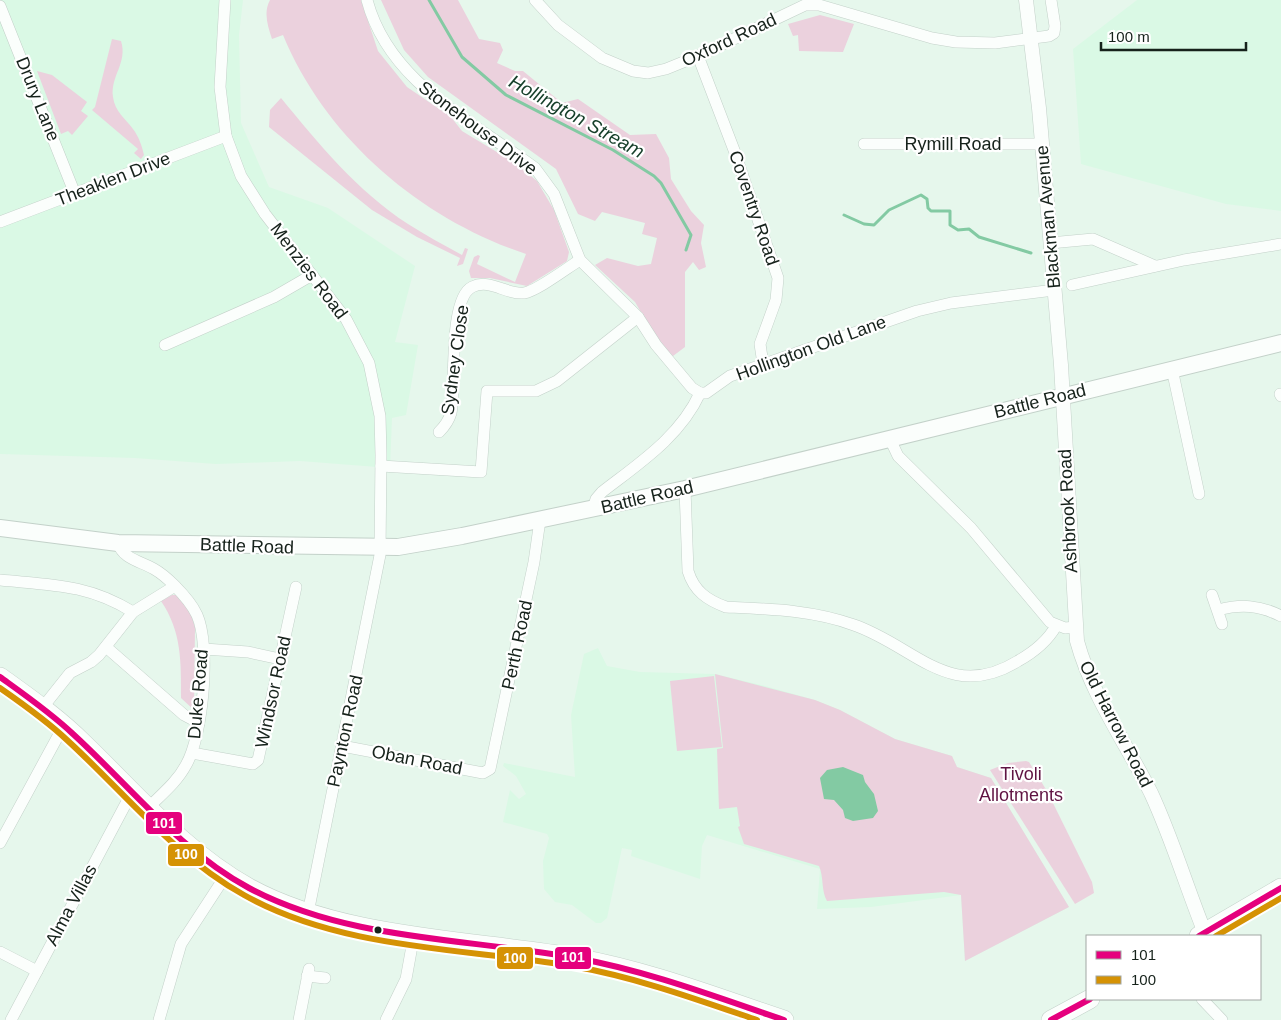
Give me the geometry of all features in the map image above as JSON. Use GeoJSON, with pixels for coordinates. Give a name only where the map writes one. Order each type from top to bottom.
{"type":"FeatureCollection","features":[{"type":"Feature","properties":{"kind":"highway"},"geometry":{"type":"LineString","coordinates":[[0,677],[44,707],[64,724],[184,842],[226,875],[251,889],[308,913],[330,920],[608,964],[679,983],[784,1020]]}},
{"type":"Feature","properties":{"kind":"highway"},"geometry":{"type":"LineString","coordinates":[[1202,934],[1281,888]]}},
{"type":"Feature","properties":{"kind":"highway"},"geometry":{"type":"LineString","coordinates":[[1051,1020],[1088,1000]]}},
{"type":"Feature","properties":{"kind":"main road","name":"Battle Road"},"geometry":{"type":"LineString","coordinates":[[0,528],[118,543],[381,548],[462,536],[685,489],[1062,395],[1281,343]]}},
{"type":"Feature","properties":{"kind":"street","name":"Menzies Road"},"geometry":{"type":"LineString","coordinates":[[225,0],[220,87],[226,136],[241,176],[265,214],[346,319],[369,363],[380,416],[381,548]]}},
{"type":"Feature","properties":{"kind":"street","name":"Stonehouse Drive"},"geometry":{"type":"LineString","coordinates":[[368,0],[387,46],[414,80],[462,119],[535,168],[545,179],[560,207],[580,260],[638,317],[656,345],[692,388],[700,393]]}},
{"type":"Feature","properties":{"kind":"street","name":"Blackman Avenue"},"geometry":{"type":"LineString","coordinates":[[1026,0],[1042,144],[1062,395]]}},
{"type":"Feature","properties":{"kind":"street"},"geometry":{"type":"LineString","coordinates":[[1031,39],[1049,36],[1054,33],[1055,26],[1051,0]]}},
{"type":"Feature","properties":{"kind":"street","name":"Oxford Road"},"geometry":{"type":"LineString","coordinates":[[540,2],[558,25],[581,44],[609,62],[633,71],[648,73],[666,69],[698,56],[795,4],[814,2],[932,38],[956,42],[988,43],[1031,39]]}},
{"type":"Feature","properties":{"kind":"street","name":"Drury Lane"},"geometry":{"type":"LineString","coordinates":[[0,6],[75,194]]}},
{"type":"Feature","properties":{"kind":"street","name":"Coventry Road"},"geometry":{"type":"LineString","coordinates":[[698,56],[737,158],[778,278],[776,300],[760,344],[764,364]]}},
{"type":"Feature","properties":{"kind":"street","name":"Theaklen Drive"},"geometry":{"type":"LineString","coordinates":[[0,222],[226,136]]}},
{"type":"Feature","properties":{"kind":"street","name":"Rymill Road"},"geometry":{"type":"LineString","coordinates":[[864,144],[1042,144]]}},
{"type":"Feature","properties":{"kind":"street"},"geometry":{"type":"LineString","coordinates":[[1050,243],[1093,239],[1155,266]]}},
{"type":"Feature","properties":{"kind":"street"},"geometry":{"type":"LineString","coordinates":[[1072,285],[1155,266],[1281,244]]}},
{"type":"Feature","properties":{"kind":"street","name":"Sydney Close"},"geometry":{"type":"LineString","coordinates":[[439,432],[451,414],[460,304],[468,290],[472,287],[486,284],[522,293],[532,291],[580,260]]}},
{"type":"Feature","properties":{"kind":"street"},"geometry":{"type":"LineString","coordinates":[[165,345],[274,297],[312,275]]}},
{"type":"Feature","properties":{"kind":"street","name":"Hollington Old Lane"},"geometry":{"type":"LineString","coordinates":[[700,393],[706,393],[730,376],[917,311],[951,303],[1054,290]]}},
{"type":"Feature","properties":{"kind":"street"},"geometry":{"type":"LineString","coordinates":[[381,466],[481,472],[487,391],[536,391],[557,381],[638,317]]}},
{"type":"Feature","properties":{"kind":"street"},"geometry":{"type":"LineString","coordinates":[[1172,369],[1198,494]]}},
{"type":"Feature","properties":{"kind":"street"},"geometry":{"type":"LineString","coordinates":[[593,509],[596,499],[602,492],[665,442],[694,405],[700,393]]}},
{"type":"Feature","properties":{"kind":"street","name":"Ashbrook Road"},"geometry":{"type":"LineString","coordinates":[[1062,395],[1076,627]]}},
{"type":"Feature","properties":{"kind":"street"},"geometry":{"type":"LineString","coordinates":[[890,439],[898,456],[971,528],[1043,614],[1056,626],[1076,627]]}},
{"type":"Feature","properties":{"kind":"street"},"geometry":{"type":"LineString","coordinates":[[685,489],[688,571],[692,583],[700,594],[726,607],[824,616],[878,634],[945,672],[965,676],[985,676],[1003,670],[1042,644],[1056,626]]}},
{"type":"Feature","properties":{"kind":"street","name":"Perth Road"},"geometry":{"type":"LineString","coordinates":[[490,770],[534,562],[540,520]]}},
{"type":"Feature","properties":{"kind":"street","name":"Duke Road"},"geometry":{"type":"LineString","coordinates":[[118,543],[120,551],[125,556],[155,569],[175,586],[197,615],[204,649],[199,723],[192,753],[174,783],[148,808]]}},
{"type":"Feature","properties":{"kind":"street","name":"Paynton Road"},"geometry":{"type":"LineString","coordinates":[[308,913],[381,548]]}},
{"type":"Feature","properties":{"kind":"street"},"geometry":{"type":"LineString","coordinates":[[0,580],[84,589],[104,596],[134,612]]}},
{"type":"Feature","properties":{"kind":"street"},"geometry":{"type":"LineString","coordinates":[[44,707],[70,673],[91,662],[106,647],[134,612],[175,586]]}},
{"type":"Feature","properties":{"kind":"street","name":"Windsor Road"},"geometry":{"type":"LineString","coordinates":[[192,753],[254,764],[258,760],[296,587]]}},
{"type":"Feature","properties":{"kind":"street"},"geometry":{"type":"LineString","coordinates":[[1212,595],[1222,624]]}},
{"type":"Feature","properties":{"kind":"street"},"geometry":{"type":"LineString","coordinates":[[1218,610],[1244,605],[1257,606],[1281,616]]}},
{"type":"Feature","properties":{"kind":"street","name":"Old Harrow Road"},"geometry":{"type":"LineString","coordinates":[[1076,627],[1083,664],[1152,796],[1202,934]]}},
{"type":"Feature","properties":{"kind":"street"},"geometry":{"type":"LineString","coordinates":[[106,647],[184,715],[199,723]]}},
{"type":"Feature","properties":{"kind":"street"},"geometry":{"type":"LineString","coordinates":[[204,649],[248,652],[280,659]]}},
{"type":"Feature","properties":{"kind":"street"},"geometry":{"type":"LineString","coordinates":[[0,843],[64,724]]}},
{"type":"Feature","properties":{"kind":"street","name":"Oban Road"},"geometry":{"type":"LineString","coordinates":[[342,746],[483,773],[490,770]]}},
{"type":"Feature","properties":{"kind":"street","name":"Alma Villas"},"geometry":{"type":"LineString","coordinates":[[11,1020],[132,792]]}},
{"type":"Feature","properties":{"kind":"street"},"geometry":{"type":"LineString","coordinates":[[159,1020],[181,944],[226,875]]}},
{"type":"Feature","properties":{"kind":"street"},"geometry":{"type":"LineString","coordinates":[[386,1020],[406,979],[414,934]]}},
{"type":"Feature","properties":{"kind":"street"},"geometry":{"type":"LineString","coordinates":[[0,952],[36,971]]}},
{"type":"Feature","properties":{"kind":"street"},"geometry":{"type":"LineString","coordinates":[[299,1020],[308,972],[326,978]]}},
{"type":"Feature","properties":{"kind":"street"},"geometry":{"type":"LineString","coordinates":[[1203,1000],[1222,1020]]}},
{"type":"Feature","properties":{"kind":"shaded area"},"geometry":{"type":"Polygon","coordinates":[[[0,0],[243,0],[239,35],[241,123],[269,187],[328,208],[415,266],[395,342],[418,345],[406,415],[392,418],[390,468],[300,461],[216,464],[135,458],[0,454],[0,0]]]}},
{"type":"Feature","properties":{"kind":"shaded area"},"geometry":{"type":"Polygon","coordinates":[[[1137,0],[1281,0],[1281,211],[1226,204],[1081,164],[1073,49],[1137,0]]]}},
{"type":"Feature","properties":{"kind":"shaded area"},"geometry":{"type":"Polygon","coordinates":[[[598,648],[607,666],[640,672],[715,674],[765,686],[815,700],[840,710],[895,739],[952,756],[957,767],[991,778],[1069,907],[965,961],[961,895],[871,907],[817,909],[820,869],[707,835],[702,846],[700,879],[631,856],[632,850],[622,848],[607,918],[601,923],[596,923],[572,905],[555,902],[544,889],[543,861],[549,838],[547,834],[503,822],[510,790],[519,799],[526,794],[516,776],[503,766],[504,763],[575,777],[571,715],[584,654],[598,648]]]}},
{"type":"Feature","properties":{"kind":"shaded area"},"geometry":{"type":"Polygon","coordinates":[[[843,767],[863,775],[865,782],[874,794],[878,811],[873,818],[853,821],[845,818],[843,810],[834,800],[824,799],[820,778],[827,770],[843,767]]]}},
{"type":"Feature","properties":{"kind":"green space"},"geometry":{"type":"Polygon","coordinates":[[[270,0],[361,0],[378,51],[407,87],[451,117],[462,131],[515,163],[537,181],[554,210],[569,252],[567,261],[527,286],[490,278],[471,278],[469,271],[474,257],[478,255],[480,256],[477,264],[515,282],[526,254],[487,239],[450,220],[414,197],[381,170],[351,141],[324,108],[301,73],[283,35],[272,39],[267,15],[270,0]]]}},
{"type":"Feature","properties":{"kind":"green space"},"geometry":{"type":"Polygon","coordinates":[[[381,0],[458,0],[479,39],[500,43],[503,50],[497,63],[515,71],[523,71],[562,103],[578,99],[630,135],[656,134],[669,158],[671,179],[691,211],[704,225],[701,243],[706,267],[699,270],[693,262],[685,272],[685,347],[673,356],[661,346],[635,302],[595,265],[607,258],[638,266],[651,264],[657,238],[642,234],[645,223],[602,212],[595,221],[578,214],[556,169],[428,77],[404,50],[381,0]]]}},
{"type":"Feature","properties":{"kind":"green space"},"geometry":{"type":"Polygon","coordinates":[[[820,15],[854,24],[843,52],[799,51],[798,35],[793,36],[788,24],[820,15]]]}},
{"type":"Feature","properties":{"kind":"green space"},"geometry":{"type":"Polygon","coordinates":[[[112,39],[121,41],[123,49],[121,63],[114,82],[114,102],[118,111],[139,138],[144,155],[141,159],[134,153],[138,149],[92,110],[95,107],[112,39]]]}},
{"type":"Feature","properties":{"kind":"green space"},"geometry":{"type":"Polygon","coordinates":[[[37,71],[52,75],[87,102],[81,111],[88,116],[72,135],[68,131],[61,134],[37,71]]]}},
{"type":"Feature","properties":{"kind":"green space"},"geometry":{"type":"Polygon","coordinates":[[[281,98],[355,182],[389,211],[414,228],[462,255],[465,248],[468,249],[463,264],[457,266],[460,258],[417,237],[372,210],[269,127],[270,110],[281,98]]]}},
{"type":"Feature","properties":{"kind":"green space"},"geometry":{"type":"Polygon","coordinates":[[[172,595],[177,595],[190,611],[195,627],[194,710],[181,698],[177,636],[161,601],[172,595]]]}},
{"type":"Feature","properties":{"kind":"green space"},"geometry":{"type":"Polygon","coordinates":[[[715,674],[815,700],[840,710],[895,739],[952,756],[957,767],[991,778],[1069,907],[965,961],[961,895],[944,892],[827,901],[819,866],[744,844],[738,827],[740,826],[737,807],[719,809],[717,749],[723,748],[715,674]]]}},
{"type":"Feature","properties":{"kind":"green space"},"geometry":{"type":"Polygon","coordinates":[[[714,676],[722,747],[677,751],[670,681],[714,676]]]}},
{"type":"Feature","properties":{"kind":"green space","name":"Tivoli Allotments"},"geometry":{"type":"Polygon","coordinates":[[[1029,762],[1047,791],[1092,882],[1094,893],[1075,904],[990,770],[1008,763],[1029,762]]]}},
{"type":"Feature","properties":{"kind":"waterway","name":"Hollington Stream"},"geometry":{"type":"LineString","coordinates":[[429,0],[462,57],[506,95],[613,150],[654,176],[661,183],[691,235],[686,250]]}},
{"type":"Feature","properties":{"kind":"waterway","name":"Hollington Stream"},"geometry":{"type":"LineString","coordinates":[[844,215],[864,224],[874,225],[889,210],[921,195],[927,199],[928,208],[931,211],[950,211],[950,225],[958,230],[969,229],[979,237],[1031,253]]}},
{"type":"Feature","properties":{"kind":"transit line","name":"101"},"geometry":{"type":"LineString","coordinates":[[0,677],[65,726],[156,817],[200,856],[249,888],[287,905],[327,918],[368,928],[535,951],[603,963],[681,985],[784,1020]]}},
{"type":"Feature","properties":{"kind":"transit line","name":"100"},"geometry":{"type":"LineString","coordinates":[[0,688],[59,733],[151,823],[195,862],[244,895],[282,913],[321,927],[362,937],[572,966],[619,976],[665,989],[757,1020]]}},
{"type":"Feature","properties":{"kind":"transit line","name":"101"},"geometry":{"type":"LineString","coordinates":[[1201,935],[1281,888]]}},
{"type":"Feature","properties":{"kind":"transit line","name":"100"},"geometry":{"type":"LineString","coordinates":[[1218,935],[1281,898]]}},
{"type":"Feature","properties":{"kind":"transit line","name":"101"},"geometry":{"type":"LineString","coordinates":[[1051,1020],[1088,1000]]}}]}
